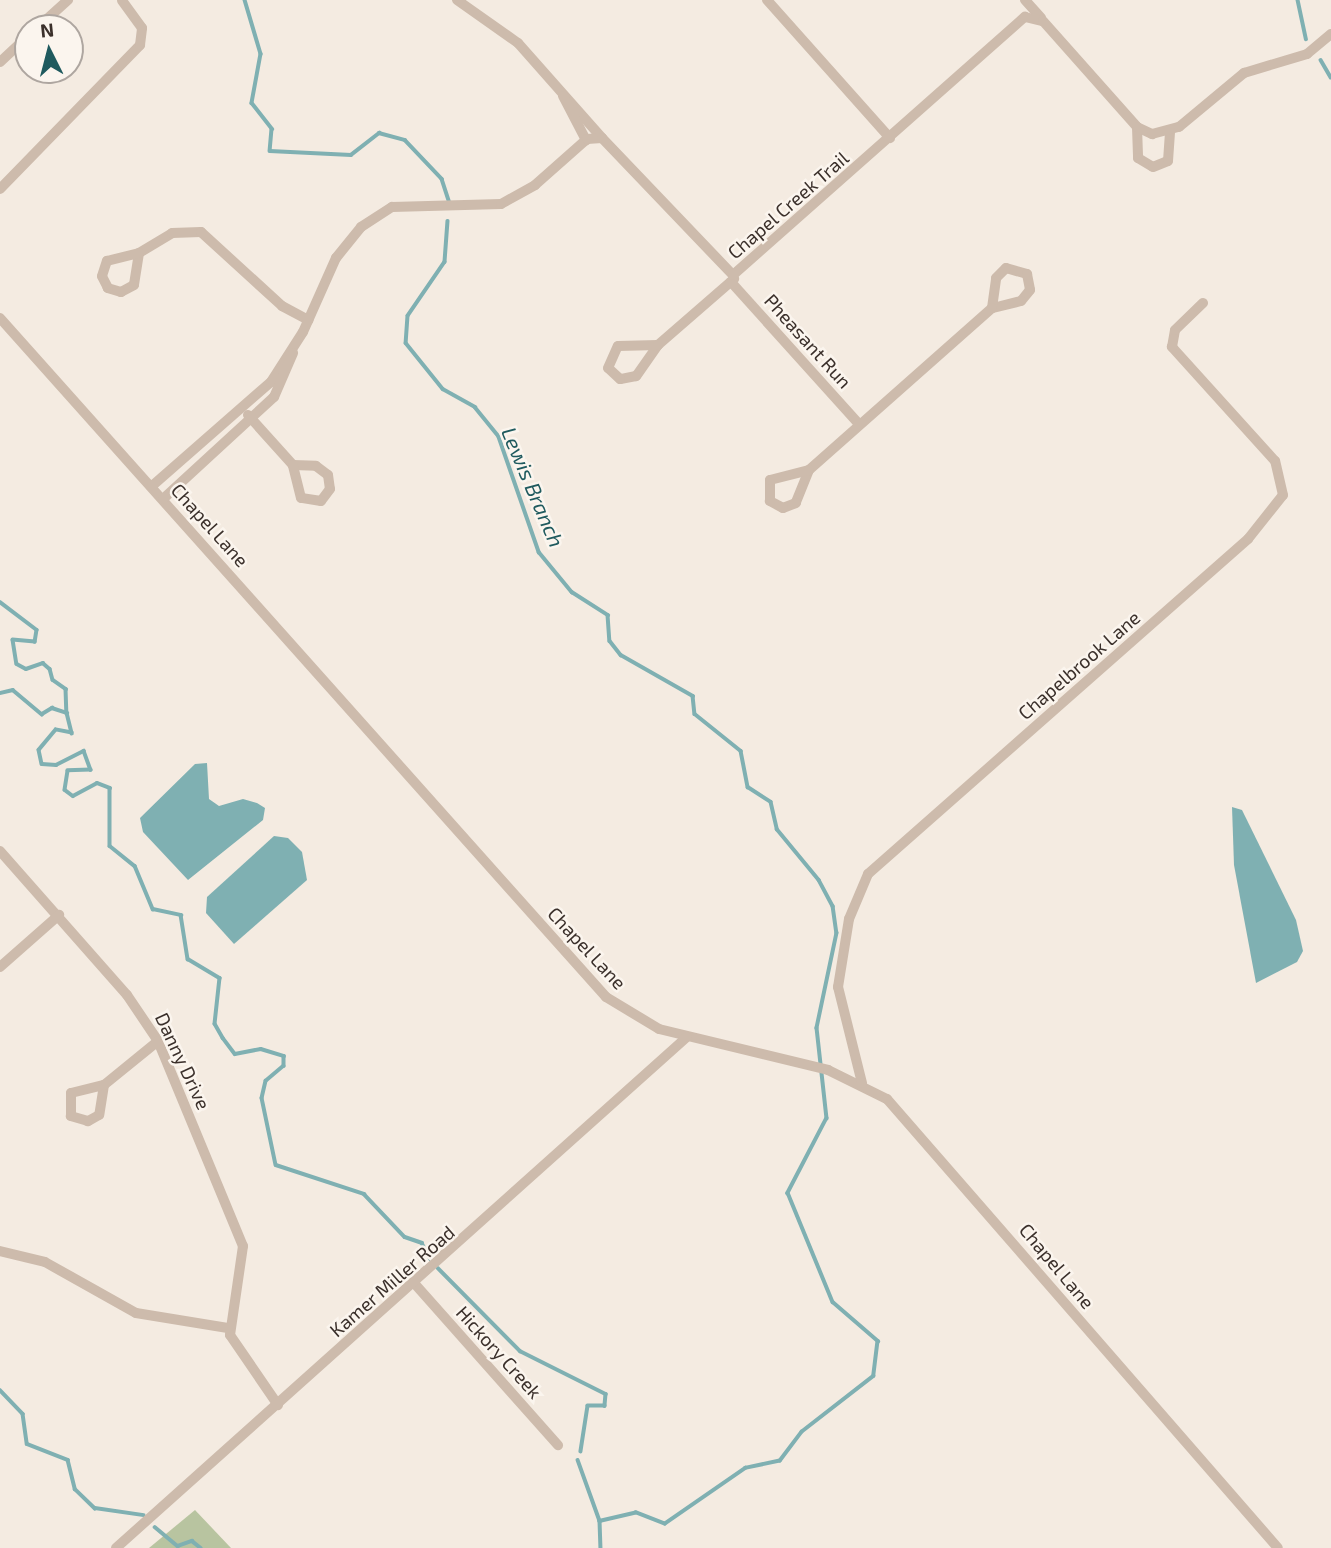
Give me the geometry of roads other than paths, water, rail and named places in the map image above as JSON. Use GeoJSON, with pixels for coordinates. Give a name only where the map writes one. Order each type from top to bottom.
{"type":"FeatureCollection","features":[{"type":"Feature","properties":{"kind":"street"},"geometry":{"type":"LineString","coordinates":[[52,14],[68,0]]}},
{"type":"Feature","properties":{"kind":"street"},"geometry":{"type":"LineString","coordinates":[[0,189],[141,45],[142,28],[122,0]]}},
{"type":"Feature","properties":{"kind":"street"},"geometry":{"type":"LineString","coordinates":[[457,0],[498,25],[558,86],[602,138]]}},
{"type":"Feature","properties":{"kind":"street"},"geometry":{"type":"LineString","coordinates":[[767,0],[890,138]]}},
{"type":"Feature","properties":{"kind":"street"},"geometry":{"type":"LineString","coordinates":[[1025,0],[1137,127],[1152,134],[1171,131],[1244,73],[1307,54],[1331,34]]}},
{"type":"Feature","properties":{"kind":"street","name":"Chapel Creek Trail"},"geometry":{"type":"LineString","coordinates":[[602,138],[720,267],[733,275],[745,270],[1018,22],[1032,15],[1043,21]]}},
{"type":"Feature","properties":{"kind":"street"},"geometry":{"type":"LineString","coordinates":[[0,62],[14,49]]}},
{"type":"Feature","properties":{"kind":"street"},"geometry":{"type":"LineString","coordinates":[[558,86],[586,140]]}},
{"type":"Feature","properties":{"kind":"street"},"geometry":{"type":"LineString","coordinates":[[1137,127],[1138,158],[1153,167],[1168,161],[1171,131]]}},
{"type":"Feature","properties":{"kind":"street"},"geometry":{"type":"LineString","coordinates":[[163,499],[252,418],[286,379],[293,352],[336,258],[370,219],[404,205],[463,210],[500,204],[535,185],[586,140],[602,138]]}},
{"type":"Feature","properties":{"kind":"street"},"geometry":{"type":"LineString","coordinates":[[139,253],[134,285],[121,292],[108,288],[102,276],[107,261],[139,253],[172,233],[201,232],[282,306],[308,320]]}},
{"type":"Feature","properties":{"kind":"street"},"geometry":{"type":"LineString","coordinates":[[809,470],[770,480],[770,501],[783,508],[796,503],[809,470],[859,424],[992,308],[1027,297],[1027,274],[1013,268],[1000,273],[992,308]]}},
{"type":"Feature","properties":{"kind":"street"},"geometry":{"type":"LineString","coordinates":[[658,345],[618,346],[608,368],[620,379],[635,376],[658,345],[745,270]]}},
{"type":"Feature","properties":{"kind":"street","name":"Pheasant Run"},"geometry":{"type":"LineString","coordinates":[[731,282],[859,424]]}},
{"type":"Feature","properties":{"kind":"street","name":"Chapelbrook Lane"},"geometry":{"type":"LineString","coordinates":[[862,1083],[838,987],[849,919],[868,873],[1248,539],[1283,495],[1275,461],[1172,347],[1175,330],[1203,303]]}},
{"type":"Feature","properties":{"kind":"street","name":"Chapel Lane"},"geometry":{"type":"LineString","coordinates":[[0,318],[606,997],[640,1021],[687,1037],[815,1066],[862,1083],[921,1134],[1278,1548]]}},
{"type":"Feature","properties":{"kind":"street"},"geometry":{"type":"LineString","coordinates":[[152,486],[243,409],[293,352]]}},
{"type":"Feature","properties":{"kind":"street"},"geometry":{"type":"LineString","coordinates":[[243,409],[293,465],[300,498],[321,501],[330,489],[328,475],[316,466],[293,465]]}},
{"type":"Feature","properties":{"kind":"street","name":"Danny Drive"},"geometry":{"type":"LineString","coordinates":[[0,851],[59,915],[158,1041],[243,1246],[243,1277],[228,1328]]}},
{"type":"Feature","properties":{"kind":"street"},"geometry":{"type":"LineString","coordinates":[[0,967],[59,915]]}},
{"type":"Feature","properties":{"kind":"street","name":"Kamer Miller Road"},"geometry":{"type":"LineString","coordinates":[[116,1548],[687,1037]]}},
{"type":"Feature","properties":{"kind":"street"},"geometry":{"type":"LineString","coordinates":[[104,1085],[94,1119],[71,1115],[71,1093],[104,1085],[158,1041]]}},
{"type":"Feature","properties":{"kind":"street"},"geometry":{"type":"LineString","coordinates":[[0,1251],[45,1262],[136,1313],[228,1328],[278,1405]]}},
{"type":"Feature","properties":{"kind":"street","name":"Hickory Creek"},"geometry":{"type":"LineString","coordinates":[[414,1283],[558,1445]]}},
{"type":"Feature","properties":{"kind":"water"},"geometry":{"type":"Polygon","coordinates":[[[207,763],[209,799],[219,806],[243,799],[265,808],[263,820],[188,880],[143,832],[140,818],[195,764],[207,763]]]}},
{"type":"Feature","properties":{"kind":"water"},"geometry":{"type":"Polygon","coordinates":[[[1232,807],[1242,810],[1296,920],[1303,951],[1297,962],[1256,983],[1234,865],[1232,807]]]}},
{"type":"Feature","properties":{"kind":"water"},"geometry":{"type":"Polygon","coordinates":[[[274,836],[288,838],[302,852],[307,880],[234,944],[206,913],[207,897],[274,836]]]}},
{"type":"Feature","properties":{"kind":"waterway","name":"Lewis Branch"},"geometry":{"type":"LineString","coordinates":[[245,0],[261,54],[252,103],[272,129],[270,151],[351,155],[379,133],[405,140],[442,179],[449,201]]}},
{"type":"Feature","properties":{"kind":"waterway"},"geometry":{"type":"LineString","coordinates":[[1298,0],[1306,39]]}},
{"type":"Feature","properties":{"kind":"waterway"},"geometry":{"type":"LineString","coordinates":[[1321,60],[1331,77]]}},
{"type":"Feature","properties":{"kind":"waterway","name":"Lewis Branch"},"geometry":{"type":"LineString","coordinates":[[448,221],[445,262],[408,316],[406,343],[443,389],[475,407],[499,437],[539,552],[572,592],[608,615],[610,641],[621,655],[693,696],[695,714],[741,751],[748,787],[771,802],[777,829],[819,880],[833,906],[837,933],[817,1028],[827,1118],[788,1193],[833,1302],[878,1341],[874,1376],[802,1432],[780,1461],[746,1468],[665,1524],[636,1513],[600,1521]]}},
{"type":"Feature","properties":{"kind":"waterway"},"geometry":{"type":"LineString","coordinates":[[0,602],[37,630],[35,642],[13,640],[17,664],[26,669],[43,663],[50,669],[53,680],[66,689],[67,713]]}},
{"type":"Feature","properties":{"kind":"waterway"},"geometry":{"type":"LineString","coordinates":[[0,693],[13,690],[42,714],[52,708],[67,713],[72,733],[56,730],[39,750],[42,764],[56,765],[84,751],[91,770],[68,771],[65,790],[73,796],[97,783],[110,788],[110,846],[135,866],[153,909],[181,915],[188,959],[220,978],[215,1024],[223,1038],[235,1054],[261,1049],[284,1056],[284,1066],[266,1081],[262,1098],[276,1165],[364,1194],[405,1237],[422,1243],[431,1260]]}},
{"type":"Feature","properties":{"kind":"waterway"},"geometry":{"type":"LineString","coordinates":[[438,1268],[520,1351],[606,1394],[605,1406],[588,1406],[581,1451]]}},
{"type":"Feature","properties":{"kind":"waterway"},"geometry":{"type":"LineString","coordinates":[[0,1390],[23,1414],[27,1444],[68,1460],[75,1489],[95,1508],[143,1515]]}},
{"type":"Feature","properties":{"kind":"waterway"},"geometry":{"type":"LineString","coordinates":[[578,1460],[600,1521],[601,1548]]}},
{"type":"Feature","properties":{"kind":"waterway"},"geometry":{"type":"LineString","coordinates":[[155,1527],[178,1546],[192,1541],[201,1548]]}}]}
